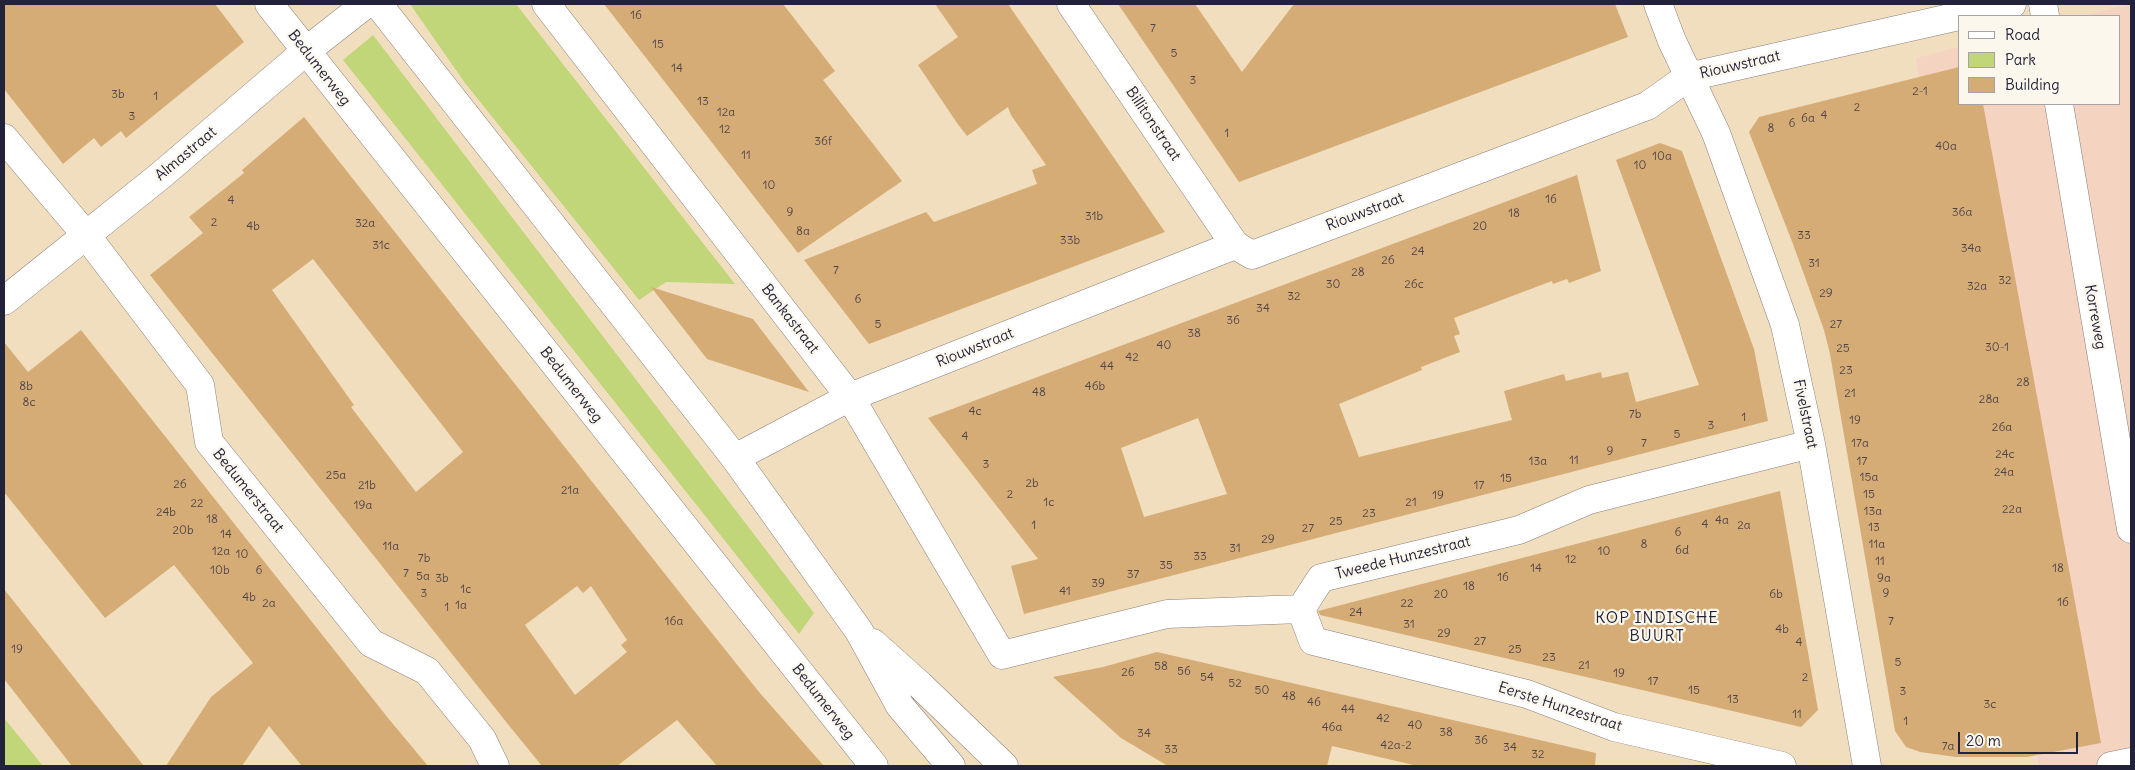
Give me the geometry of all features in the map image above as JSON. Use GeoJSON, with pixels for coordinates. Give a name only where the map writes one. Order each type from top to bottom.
{"type":"FeatureCollection","features":[{"type":"Feature","properties":{"kind":"street","name":"Bedumerweg"},"geometry":{"type":"LineString","coordinates":[[268,4],[874,766]]}},
{"type":"Feature","properties":{"kind":"street","name":"Almastraat"},"geometry":{"type":"LineString","coordinates":[[4,301],[160,176],[306,51],[366,4]]}},
{"type":"Feature","properties":{"kind":"street"},"geometry":{"type":"LineString","coordinates":[[378,4],[735,458],[859,631],[900,706],[951,766]]}},
{"type":"Feature","properties":{"kind":"street","name":"Bankastraat"},"geometry":{"type":"LineString","coordinates":[[546,4],[850,397],[1002,655],[1167,614],[1302,609]]}},
{"type":"Feature","properties":{"kind":"street","name":"Billitonstraat"},"geometry":{"type":"LineString","coordinates":[[1071,4],[1235,245]]}},
{"type":"Feature","properties":{"kind":"street","name":"Fivelstraat"},"geometry":{"type":"LineString","coordinates":[[1658,4],[1688,77],[1716,133],[1785,325],[1812,444],[1866,766]]}},
{"type":"Feature","properties":{"kind":"street","name":"Riouwstraat"},"geometry":{"type":"LineString","coordinates":[[1963,15],[2012,4]]}},
{"type":"Feature","properties":{"kind":"street","name":"Riouwstraat"},"geometry":{"type":"LineString","coordinates":[[735,458],[850,397],[1235,245],[1252,255],[1647,106],[1688,77],[1958,16]]}},
{"type":"Feature","properties":{"kind":"street","name":"Korreweg"},"geometry":{"type":"LineString","coordinates":[[2059,105],[2131,530]]}},
{"type":"Feature","properties":{"kind":"street","name":"Bedumerstraat"},"geometry":{"type":"LineString","coordinates":[[4,138],[86,235],[200,385],[209,442],[371,643],[427,672],[482,739],[495,766]]}},
{"type":"Feature","properties":{"kind":"street","name":"Tweede Hunzestraat"},"geometry":{"type":"LineString","coordinates":[[1302,609],[1321,578],[1519,530],[1589,500],[1812,444]]}},
{"type":"Feature","properties":{"kind":"street","name":"Eerste Hunzestraat"},"geometry":{"type":"LineString","coordinates":[[1302,609],[1313,641],[1528,694],[1614,727],[1782,766]]}},
{"type":"Feature","properties":{"kind":"street"},"geometry":{"type":"LineString","coordinates":[[859,631],[921,686],[1004,766]]}},
{"type":"Feature","properties":{"kind":"street"},"geometry":{"type":"LineString","coordinates":[[2111,766],[2131,762]]}},
{"type":"Feature","properties":{"kind":"shaded area"},"geometry":{"type":"Polygon","coordinates":[[[2131,4],[2131,766],[2039,766],[1916,58],[1958,47],[1958,105],[2120,105],[2120,15],[2087,15],[2131,4]]]}},
{"type":"Feature","properties":{"kind":"green space"},"geometry":{"type":"Polygon","coordinates":[[[410,4],[516,4],[735,284],[666,282],[639,300],[465,83],[410,4]]]}},
{"type":"Feature","properties":{"kind":"green space"},"geometry":{"type":"Polygon","coordinates":[[[373,35],[814,613],[799,634],[343,60],[373,35]]]}},
{"type":"Feature","properties":{"kind":"green space"},"geometry":{"type":"Polygon","coordinates":[[[4,718],[43,766],[4,766],[4,718]]]}},
{"type":"Feature","properties":{"kind":"building"},"geometry":{"type":"Polygon","coordinates":[[[4,4],[215,4],[244,42],[126,138],[121,131],[101,147],[94,138],[63,164],[4,89],[4,4]]]}},
{"type":"Feature","properties":{"kind":"building"},"geometry":{"type":"Polygon","coordinates":[[[604,4],[783,4],[835,71],[823,80],[902,181],[798,253],[604,4]]]}},
{"type":"Feature","properties":{"kind":"building"},"geometry":{"type":"Polygon","coordinates":[[[935,4],[1008,4],[1165,232],[869,344],[804,260],[926,212],[934,222],[1037,184],[1032,170],[1046,165],[1011,115],[1008,107],[967,136],[957,123],[918,65],[958,37],[935,4]]]}},
{"type":"Feature","properties":{"kind":"building"},"geometry":{"type":"Polygon","coordinates":[[[1118,4],[1195,4],[1242,72],[1294,4],[1615,4],[1628,37],[1239,182],[1118,4]]]}},
{"type":"Feature","properties":{"kind":"building"},"geometry":{"type":"Polygon","coordinates":[[[1958,67],[1958,105],[1983,105],[2101,743],[2027,757],[1956,757],[1920,752],[1906,747],[1895,731],[1830,354],[1824,330],[1793,244],[1749,132],[1759,117],[1958,67]]]}},
{"type":"Feature","properties":{"kind":"building"},"geometry":{"type":"Polygon","coordinates":[[[304,117],[759,692],[824,766],[717,766],[677,720],[617,766],[542,766],[150,275],[203,233],[189,217],[244,173],[242,170],[304,117]],[[313,259],[272,290],[354,405],[351,407],[416,492],[463,452],[313,259]],[[577,586],[525,625],[575,695],[627,652],[621,645],[627,640],[591,586],[583,593],[577,586]]]}},
{"type":"Feature","properties":{"kind":"building"},"geometry":{"type":"Polygon","coordinates":[[[1660,143],[1682,151],[1754,349],[1768,421],[1024,614],[1011,566],[1038,559],[928,418],[1577,175],[1601,271],[1569,283],[1567,279],[1553,284],[1552,281],[1454,318],[1460,334],[1454,336],[1460,352],[1421,367],[1422,370],[1339,404],[1359,457],[1512,420],[1504,391],[1564,374],[1566,381],[1601,372],[1602,378],[1628,372],[1636,402],[1699,385],[1616,160],[1660,143]],[[1198,418],[1121,448],[1144,517],[1227,494],[1198,418]]]}},
{"type":"Feature","properties":{"kind":"building"},"geometry":{"type":"Polygon","coordinates":[[[651,287],[753,319],[809,392],[707,359],[651,287]]]}},
{"type":"Feature","properties":{"kind":"building"},"geometry":{"type":"Polygon","coordinates":[[[81,330],[428,766],[302,766],[269,726],[242,766],[166,766],[211,697],[253,663],[174,565],[105,618],[4,492],[4,342],[28,372],[81,330]]]}},
{"type":"Feature","properties":{"kind":"building"},"geometry":{"type":"Polygon","coordinates":[[[1780,491],[1818,710],[1801,727],[1320,615],[1318,611],[1780,491]]]}},
{"type":"Feature","properties":{"kind":"building"},"geometry":{"type":"Polygon","coordinates":[[[4,589],[144,766],[72,766],[4,679],[4,589]]]}},
{"type":"Feature","properties":{"kind":"building"},"geometry":{"type":"Polygon","coordinates":[[[1157,652],[1596,753],[1595,766],[1418,766],[1332,746],[1327,766],[1168,766],[1121,738],[1053,677],[1103,667],[1157,652]]]}},
{"type":"Feature","properties":{"kind":"district","name":"KOP INDISCHE BUURT"},"geometry":{"type":"Point","coordinates":[1657,627]}}]}
